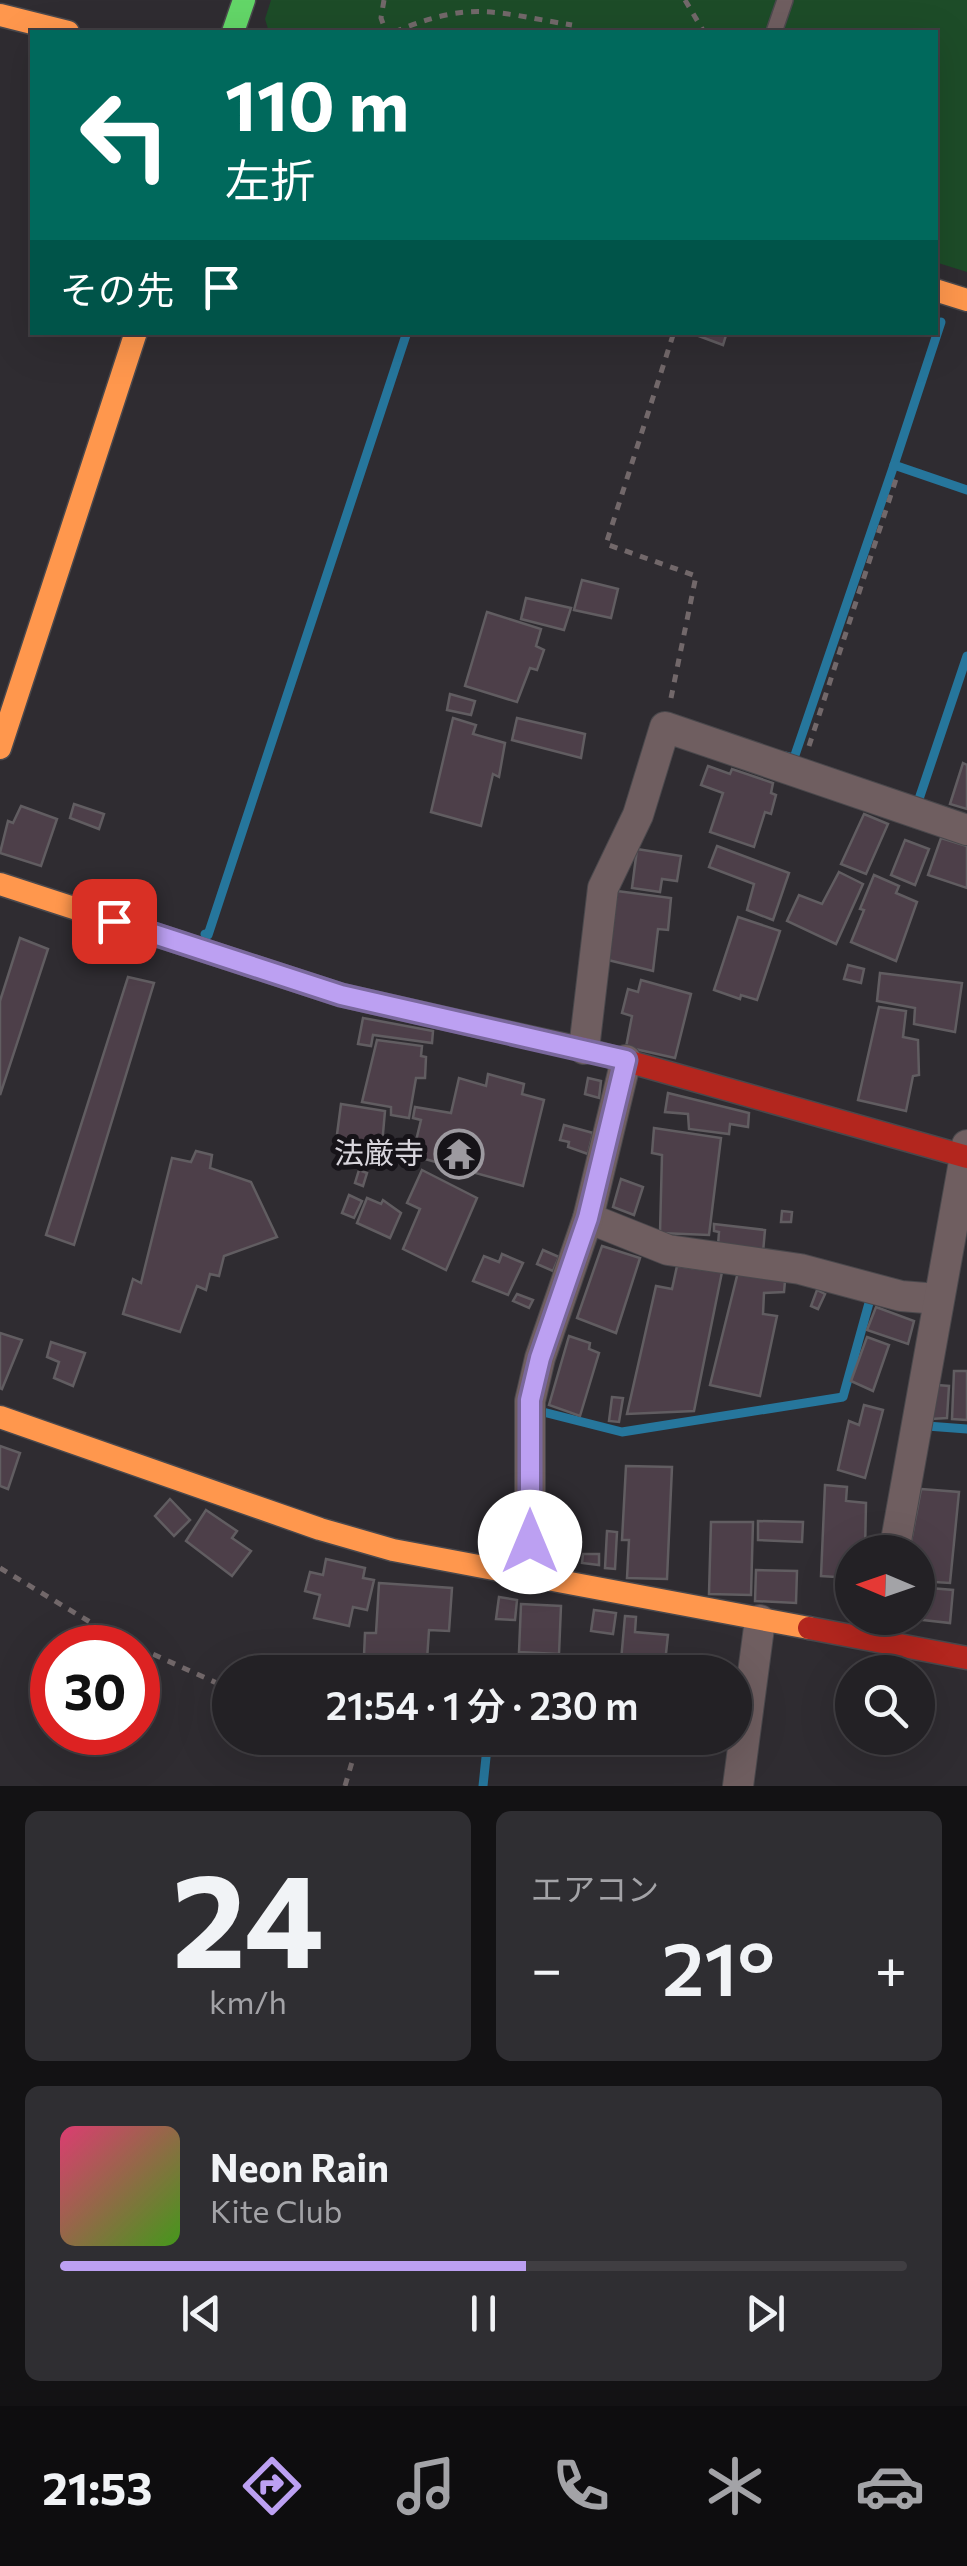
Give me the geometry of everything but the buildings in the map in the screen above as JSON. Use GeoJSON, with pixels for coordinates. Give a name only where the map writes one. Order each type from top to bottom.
{"type":"FeatureCollection","features":[{"type":"Feature","properties":{"kind":"street"},"geometry":{"type":"LineString","coordinates":[[234,30],[244,0]]}},
{"type":"Feature","properties":{"kind":"street"},"geometry":{"type":"LineString","coordinates":[[0,15],[60,30]]}},
{"type":"Feature","properties":{"kind":"street"},"geometry":{"type":"LineString","coordinates":[[938,291],[967,300]]}},
{"type":"Feature","properties":{"kind":"street"},"geometry":{"type":"LineString","coordinates":[[0,748],[135,335]]}},
{"type":"Feature","properties":{"kind":"street"},"geometry":{"type":"LineString","coordinates":[[584,1049],[603,888],[638,815],[665,727],[967,830]]}},
{"type":"Feature","properties":{"kind":"street"},"geometry":{"type":"LineString","coordinates":[[0,884],[341,995],[584,1049],[966,1153],[897,1535]]}},
{"type":"Feature","properties":{"kind":"street"},"geometry":{"type":"LineString","coordinates":[[530,1577],[530,1400],[540,1358],[588,1218],[626,1060]]}},
{"type":"Feature","properties":{"kind":"street"},"geometry":{"type":"LineString","coordinates":[[588,1218],[668,1250],[800,1269],[900,1296],[938,1299]]}},
{"type":"Feature","properties":{"kind":"street"},"geometry":{"type":"LineString","coordinates":[[0,1417],[393,1550],[760,1620],[835,1626]]}},
{"type":"Feature","properties":{"kind":"street"},"geometry":{"type":"LineString","coordinates":[[738,1786],[760,1620]]}},
{"type":"Feature","properties":{"kind":"street"},"geometry":{"type":"LineString","coordinates":[[896,1635],[967,1658]]}},
{"type":"Feature","properties":{"kind":"lane"},"geometry":{"type":"LineString","coordinates":[[775,30],[785,0]]}},
{"type":"Feature","properties":{"kind":"path"},"geometry":{"type":"LineString","coordinates":[[384,0],[381,18],[389,30]]}},
{"type":"Feature","properties":{"kind":"path"},"geometry":{"type":"LineString","coordinates":[[685,0],[703,30]]}},
{"type":"Feature","properties":{"kind":"path"},"geometry":{"type":"LineString","coordinates":[[394,30],[424,14],[456,4],[495,6],[572,25]]}},
{"type":"Feature","properties":{"kind":"path"},"geometry":{"type":"LineString","coordinates":[[665,727],[696,576],[606,544],[673,335]]}},
{"type":"Feature","properties":{"kind":"path"},"geometry":{"type":"LineString","coordinates":[[800,774],[898,473]]}},
{"type":"Feature","properties":{"kind":"path"},"geometry":{"type":"LineString","coordinates":[[0,1568],[115,1637],[212,1682]]}},
{"type":"Feature","properties":{"kind":"path"},"geometry":{"type":"LineString","coordinates":[[345,1786],[354,1755]]}},
{"type":"Feature","properties":{"kind":"green space"},"geometry":{"type":"Polygon","coordinates":[[[271,0],[967,0],[967,272],[938,263],[938,30],[268,30],[265,19],[271,0]]]}},
{"type":"Feature","properties":{"kind":"waterway"},"geometry":{"type":"LineString","coordinates":[[938,331],[941,322]]}},
{"type":"Feature","properties":{"kind":"waterway"},"geometry":{"type":"LineString","coordinates":[[205,934],[208,935],[406,335]]}},
{"type":"Feature","properties":{"kind":"waterway"},"geometry":{"type":"LineString","coordinates":[[894,465],[937,335]]}},
{"type":"Feature","properties":{"kind":"waterway"},"geometry":{"type":"LineString","coordinates":[[786,756],[794,758],[894,465],[967,490]]}},
{"type":"Feature","properties":{"kind":"waterway"},"geometry":{"type":"LineString","coordinates":[[918,802],[967,656]]}},
{"type":"Feature","properties":{"kind":"waterway"},"geometry":{"type":"LineString","coordinates":[[543,1412],[622,1432],[843,1397],[869,1303]]}},
{"type":"Feature","properties":{"kind":"waterway"},"geometry":{"type":"LineString","coordinates":[[927,1426],[967,1429]]}},
{"type":"Feature","properties":{"kind":"waterway"},"geometry":{"type":"LineString","coordinates":[[483,1786],[486,1755]]}},
{"type":"Feature","properties":{"kind":"traffic: fast"},"geometry":{"type":"LineString","coordinates":[[234,30],[244,0]]}},
{"type":"Feature","properties":{"kind":"traffic: slow"},"geometry":{"type":"LineString","coordinates":[[0,15],[60,30]]}},
{"type":"Feature","properties":{"kind":"traffic: slow"},"geometry":{"type":"LineString","coordinates":[[938,291],[967,300]]}},
{"type":"Feature","properties":{"kind":"traffic: slow"},"geometry":{"type":"LineString","coordinates":[[0,748],[135,335]]}},
{"type":"Feature","properties":{"kind":"traffic: slow"},"geometry":{"type":"LineString","coordinates":[[0,884],[341,995],[483,1027]]}},
{"type":"Feature","properties":{"kind":"traffic: slow"},"geometry":{"type":"LineString","coordinates":[[0,1417],[320,1529],[393,1550],[809,1628]]}},
{"type":"Feature","properties":{"kind":"traffic: jam"},"geometry":{"type":"LineString","coordinates":[[483,1027],[584,1049],[967,1157]]}},
{"type":"Feature","properties":{"kind":"traffic: jam"},"geometry":{"type":"LineString","coordinates":[[809,1628],[967,1658]]}},
{"type":"Feature","properties":{"kind":"place","name":"法厳寺"},"geometry":{"type":"Point","coordinates":[459,1154]}},
{"type":"Feature","properties":{"kind":"route"},"geometry":{"type":"LineString","coordinates":[[114,921],[341,995],[626,1060],[588,1218],[540,1358],[530,1400],[530,1542]]}}]}
